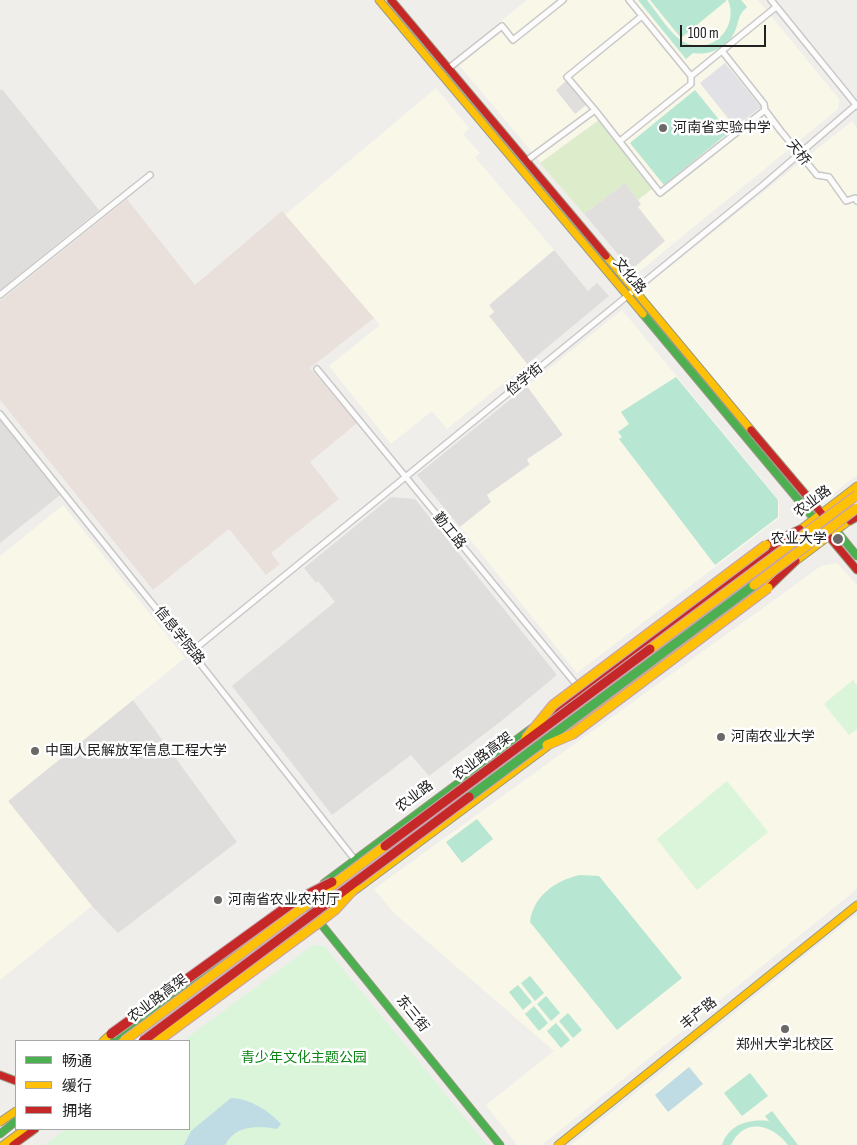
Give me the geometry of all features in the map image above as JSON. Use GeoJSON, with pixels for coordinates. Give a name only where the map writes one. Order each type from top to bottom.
{"type":"FeatureCollection","features":[{"type":"Feature","properties":{"kind":"main road","name":"文化路"},"geometry":{"type":"LineString","coordinates":[[379,0],[631,293],[832,534],[857,570]]}},
{"type":"Feature","properties":{"kind":"main road","name":"文化路"},"geometry":{"type":"LineString","coordinates":[[391,0],[526,161],[631,293]]}},
{"type":"Feature","properties":{"kind":"main road","name":"农业路"},"geometry":{"type":"LineString","coordinates":[[111,1038],[301,900],[501,749],[582,692],[857,486]]}},
{"type":"Feature","properties":{"kind":"main road","name":"农业路高架"},"geometry":{"type":"LineString","coordinates":[[125,1040],[857,495]]}},
{"type":"Feature","properties":{"kind":"main road","name":"农业路高架"},"geometry":{"type":"LineString","coordinates":[[144,1040],[857,508]]}},
{"type":"Feature","properties":{"kind":"main road"},"geometry":{"type":"LineString","coordinates":[[153,1040],[855,518]]}},
{"type":"Feature","properties":{"kind":"main road"},"geometry":{"type":"LineString","coordinates":[[515,750],[553,705],[766,545],[800,529]]}},
{"type":"Feature","properties":{"kind":"main road","name":"文化路"},"geometry":{"type":"LineString","coordinates":[[832,534],[857,556]]}},
{"type":"Feature","properties":{"kind":"main road"},"geometry":{"type":"LineString","coordinates":[[535,750],[573,734],[768,588],[796,561]]}},
{"type":"Feature","properties":{"kind":"main road"},"geometry":{"type":"LineString","coordinates":[[111,1038],[295,901],[352,872]]}},
{"type":"Feature","properties":{"kind":"main road"},"geometry":{"type":"LineString","coordinates":[[159,1040],[317,924],[344,901],[366,876]]}},
{"type":"Feature","properties":{"kind":"main road","name":"东三街"},"geometry":{"type":"LineString","coordinates":[[301,900],[500,1145]]}},
{"type":"Feature","properties":{"kind":"main road","name":"丰产路"},"geometry":{"type":"LineString","coordinates":[[558,1145],[857,905]]}},
{"type":"Feature","properties":{"kind":"main road"},"geometry":{"type":"LineString","coordinates":[[0,1075],[15,1081]]}},
{"type":"Feature","properties":{"kind":"main road"},"geometry":{"type":"LineString","coordinates":[[0,1122],[15,1112]]}},
{"type":"Feature","properties":{"kind":"main road"},"geometry":{"type":"LineString","coordinates":[[0,1134],[15,1123]]}},
{"type":"Feature","properties":{"kind":"main road"},"geometry":{"type":"LineString","coordinates":[[3,1145],[24,1130]]}},
{"type":"Feature","properties":{"kind":"main road"},"geometry":{"type":"LineString","coordinates":[[13,1145],[34,1130]]}},
{"type":"Feature","properties":{"kind":"street"},"geometry":{"type":"LineString","coordinates":[[448,68],[502,26],[513,40],[563,0]]}},
{"type":"Feature","properties":{"kind":"street"},"geometry":{"type":"LineString","coordinates":[[620,141],[691,84],[691,76],[629,0]]}},
{"type":"Feature","properties":{"kind":"street"},"geometry":{"type":"LineString","coordinates":[[770,0],[857,105]]}},
{"type":"Feature","properties":{"kind":"street"},"geometry":{"type":"LineString","coordinates":[[691,76],[776,7]]}},
{"type":"Feature","properties":{"kind":"street"},"geometry":{"type":"LineString","coordinates":[[642,16],[567,78],[595,110],[660,193],[765,110]]}},
{"type":"Feature","properties":{"kind":"street","name":"天桥"},"geometry":{"type":"LineString","coordinates":[[722,51],[764,104],[765,110],[780,130],[817,175],[829,177],[846,201],[855,198],[857,201]]}},
{"type":"Feature","properties":{"kind":"street","name":"俭学街"},"geometry":{"type":"LineString","coordinates":[[191,652],[762,186],[857,105]]}},
{"type":"Feature","properties":{"kind":"street"},"geometry":{"type":"LineString","coordinates":[[526,161],[595,110]]}},
{"type":"Feature","properties":{"kind":"street"},"geometry":{"type":"LineString","coordinates":[[0,295],[150,175]]}},
{"type":"Feature","properties":{"kind":"street","name":"勤工路"},"geometry":{"type":"LineString","coordinates":[[317,369],[582,692]]}},
{"type":"Feature","properties":{"kind":"street","name":"信息学院路"},"geometry":{"type":"LineString","coordinates":[[0,414],[355,860]]}},
{"type":"Feature","properties":{"kind":"shaded area","name":"河南省实验中学"},"geometry":{"type":"Polygon","coordinates":[[[527,0],[758,0],[839,99],[838,109],[635,275],[454,59],[527,0]]]}},
{"type":"Feature","properties":{"kind":"shaded area"},"geometry":{"type":"Polygon","coordinates":[[[725,63],[761,107],[735,127],[700,83],[725,63]]]}},
{"type":"Feature","properties":{"kind":"shaded area"},"geometry":{"type":"Polygon","coordinates":[[[566,81],[586,105],[575,114],[556,90],[566,81]]]}},
{"type":"Feature","properties":{"kind":"shaded area"},"geometry":{"type":"Polygon","coordinates":[[[436,88],[469,128],[463,134],[480,153],[475,157],[554,250],[489,305],[494,312],[489,316],[527,364],[447,429],[432,411],[391,444],[329,366],[380,325],[285,215],[436,88]]]}},
{"type":"Feature","properties":{"kind":"shaded area"},"geometry":{"type":"Polygon","coordinates":[[[2,89],[99,210],[0,290],[0,91],[2,89]]]}},
{"type":"Feature","properties":{"kind":"shaded area"},"geometry":{"type":"Polygon","coordinates":[[[852,121],[857,128],[857,475],[826,499],[815,499],[640,291],[852,121]]]}},
{"type":"Feature","properties":{"kind":"shaded area"},"geometry":{"type":"Polygon","coordinates":[[[625,183],[641,204],[638,207],[665,241],[631,270],[584,214],[625,183]]]}},
{"type":"Feature","properties":{"kind":"shaded area"},"geometry":{"type":"Polygon","coordinates":[[[127,199],[195,285],[282,211],[374,318],[310,368],[357,423],[310,462],[339,499],[271,553],[280,564],[266,575],[229,529],[153,590],[0,400],[0,301],[127,199]]]}},
{"type":"Feature","properties":{"kind":"shaded area"},"geometry":{"type":"Polygon","coordinates":[[[554,250],[588,291],[597,283],[609,296],[527,364],[489,316],[494,312],[489,305],[554,250]]]}},
{"type":"Feature","properties":{"kind":"shaded area"},"geometry":{"type":"Polygon","coordinates":[[[622,310],[779,500],[779,518],[577,673],[460,527],[491,502],[487,495],[530,465],[527,460],[563,435],[527,386],[622,310]]]}},
{"type":"Feature","properties":{"kind":"shaded area"},"geometry":{"type":"Polygon","coordinates":[[[527,386],[563,435],[527,459],[530,464],[487,495],[492,502],[460,527],[417,475],[527,386]]]}},
{"type":"Feature","properties":{"kind":"shaded area"},"geometry":{"type":"Polygon","coordinates":[[[0,420],[60,495],[0,543],[0,420]]]}},
{"type":"Feature","properties":{"kind":"shaded area"},"geometry":{"type":"Polygon","coordinates":[[[391,497],[415,499],[557,675],[500,722],[429,776],[411,755],[332,815],[232,686],[335,602],[318,581],[316,583],[304,568],[391,497]]]}},
{"type":"Feature","properties":{"kind":"shaded area","name":"中国人民解放军信息工程大学"},"geometry":{"type":"Polygon","coordinates":[[[63,505],[185,658],[8,801],[92,906],[0,980],[0,556],[63,505]]]}},
{"type":"Feature","properties":{"kind":"shaded area","name":"河南农业大学"},"geometry":{"type":"Polygon","coordinates":[[[837,563],[857,585],[857,889],[542,1145],[517,1145],[486,1105],[554,1051],[393,912],[374,889],[821,566],[837,563]]]}},
{"type":"Feature","properties":{"kind":"shaded area"},"geometry":{"type":"Polygon","coordinates":[[[133,700],[237,842],[118,933],[92,906],[8,801],[133,700]]]}},
{"type":"Feature","properties":{"kind":"shaded area","name":"郑州大学北校区"},"geometry":{"type":"Polygon","coordinates":[[[857,914],[857,1145],[571,1145],[857,914]]]}},
{"type":"Feature","properties":{"kind":"green space"},"geometry":{"type":"Polygon","coordinates":[[[638,0],[647,0],[675,35],[686,43],[696,46],[714,42],[722,36],[730,19],[731,10],[728,0],[741,0],[747,7],[740,16],[737,27],[728,42],[712,52],[693,53],[686,59],[638,0]]]}},
{"type":"Feature","properties":{"kind":"green space"},"geometry":{"type":"Polygon","coordinates":[[[650,0],[726,0],[726,1],[681,38],[650,0]]]}},
{"type":"Feature","properties":{"kind":"green space"},"geometry":{"type":"Polygon","coordinates":[[[695,90],[729,132],[664,185],[630,143],[695,90]]]}},
{"type":"Feature","properties":{"kind":"green space"},"geometry":{"type":"Polygon","coordinates":[[[599,120],[652,189],[638,200],[625,183],[584,214],[540,163],[599,120]]]}},
{"type":"Feature","properties":{"kind":"green space"},"geometry":{"type":"Polygon","coordinates":[[[676,377],[778,500],[778,517],[715,565],[619,439],[622,437],[618,432],[629,424],[621,412],[676,377]]]}},
{"type":"Feature","properties":{"kind":"green space"},"geometry":{"type":"Polygon","coordinates":[[[853,680],[857,686],[857,729],[849,735],[824,704],[853,680]]]}},
{"type":"Feature","properties":{"kind":"green space"},"geometry":{"type":"Polygon","coordinates":[[[727,781],[768,832],[697,890],[657,839],[727,781]]]}},
{"type":"Feature","properties":{"kind":"green space"},"geometry":{"type":"Polygon","coordinates":[[[477,819],[493,839],[462,863],[446,842],[477,819]]]}},
{"type":"Feature","properties":{"kind":"green space"},"geometry":{"type":"Polygon","coordinates":[[[580,875],[599,876],[682,978],[617,1030],[530,922],[536,904],[547,891],[562,881],[580,875]]]}},
{"type":"Feature","properties":{"kind":"green space","name":"青少年文化主题公园"},"geometry":{"type":"Polygon","coordinates":[[[313,945],[324,946],[487,1145],[44,1145],[65,1130],[190,1130],[190,1040],[184,1040],[313,945]]]}},
{"type":"Feature","properties":{"kind":"green space"},"geometry":{"type":"Polygon","coordinates":[[[530,976],[544,993],[535,1001],[521,983],[530,976]]]}},
{"type":"Feature","properties":{"kind":"green space"},"geometry":{"type":"Polygon","coordinates":[[[518,985],[532,1002],[523,1010],[509,992],[518,985]]]}},
{"type":"Feature","properties":{"kind":"green space"},"geometry":{"type":"Polygon","coordinates":[[[546,996],[560,1013],[551,1021],[537,1004],[546,996]]]}},
{"type":"Feature","properties":{"kind":"green space"},"geometry":{"type":"Polygon","coordinates":[[[534,1006],[548,1023],[539,1031],[525,1014],[534,1006]]]}},
{"type":"Feature","properties":{"kind":"green space"},"geometry":{"type":"Polygon","coordinates":[[[568,1013],[582,1030],[573,1038],[559,1021],[568,1013]]]}},
{"type":"Feature","properties":{"kind":"green space"},"geometry":{"type":"Polygon","coordinates":[[[556,1023],[570,1040],[561,1048],[547,1031],[556,1023]]]}},
{"type":"Feature","properties":{"kind":"green space"},"geometry":{"type":"Polygon","coordinates":[[[750,1073],[768,1096],[742,1116],[724,1093],[750,1073]]]}},
{"type":"Feature","properties":{"kind":"green space"},"geometry":{"type":"Polygon","coordinates":[[[772,1111],[798,1145],[788,1145],[774,1132],[766,1128],[751,1127],[743,1130],[731,1145],[722,1145],[729,1132],[747,1122],[769,1121],[765,1116],[772,1111]]]}},
{"type":"Feature","properties":{"kind":"water"},"geometry":{"type":"Polygon","coordinates":[[[689,1067],[703,1084],[668,1112],[655,1095],[689,1067]]]}},
{"type":"Feature","properties":{"kind":"water"},"geometry":{"type":"Polygon","coordinates":[[[231,1098],[259,1106],[281,1124],[277,1129],[255,1127],[241,1130],[229,1138],[225,1145],[184,1145],[191,1131],[231,1098]]]}},
{"type":"Feature","properties":{"kind":"traffic: fast"},"geometry":{"type":"LineString","coordinates":[[643,314],[816,521]]}},
{"type":"Feature","properties":{"kind":"traffic: fast"},"geometry":{"type":"LineString","coordinates":[[835,529],[857,556]]}},
{"type":"Feature","properties":{"kind":"traffic: fast"},"geometry":{"type":"LineString","coordinates":[[469,797],[754,585]]}},
{"type":"Feature","properties":{"kind":"traffic: fast"},"geometry":{"type":"LineString","coordinates":[[324,883],[532,728]]}},
{"type":"Feature","properties":{"kind":"traffic: fast"},"geometry":{"type":"LineString","coordinates":[[304,903],[500,1145]]}},
{"type":"Feature","properties":{"kind":"traffic: fast"},"geometry":{"type":"LineString","coordinates":[[111,1040],[243,944]]}},
{"type":"Feature","properties":{"kind":"traffic: fast"},"geometry":{"type":"LineString","coordinates":[[0,1134],[15,1122]]}},
{"type":"Feature","properties":{"kind":"traffic: slow"},"geometry":{"type":"LineString","coordinates":[[379,0],[643,314]]}},
{"type":"Feature","properties":{"kind":"traffic: slow"},"geometry":{"type":"LineString","coordinates":[[606,256],[751,430]]}},
{"type":"Feature","properties":{"kind":"traffic: slow"},"geometry":{"type":"LineString","coordinates":[[789,538],[857,486]]}},
{"type":"Feature","properties":{"kind":"traffic: slow"},"geometry":{"type":"LineString","coordinates":[[650,649],[857,495]]}},
{"type":"Feature","properties":{"kind":"traffic: slow"},"geometry":{"type":"LineString","coordinates":[[754,585],[857,508]]}},
{"type":"Feature","properties":{"kind":"traffic: slow"},"geometry":{"type":"LineString","coordinates":[[792,564],[853,518]]}},
{"type":"Feature","properties":{"kind":"traffic: slow"},"geometry":{"type":"LineString","coordinates":[[526,738],[553,705],[766,545]]}},
{"type":"Feature","properties":{"kind":"traffic: slow"},"geometry":{"type":"LineString","coordinates":[[561,736],[775,577]]}},
{"type":"Feature","properties":{"kind":"traffic: slow"},"geometry":{"type":"LineString","coordinates":[[547,745],[573,734],[768,588]]}},
{"type":"Feature","properties":{"kind":"traffic: slow"},"geometry":{"type":"LineString","coordinates":[[353,892],[551,744]]}},
{"type":"Feature","properties":{"kind":"traffic: slow"},"geometry":{"type":"LineString","coordinates":[[125,1040],[385,846]]}},
{"type":"Feature","properties":{"kind":"traffic: slow"},"geometry":{"type":"LineString","coordinates":[[159,1040],[317,924],[335,910],[355,888]]}},
{"type":"Feature","properties":{"kind":"traffic: slow"},"geometry":{"type":"LineString","coordinates":[[558,1145],[857,905]]}},
{"type":"Feature","properties":{"kind":"traffic: slow"},"geometry":{"type":"LineString","coordinates":[[104,1040],[111,1034]]}},
{"type":"Feature","properties":{"kind":"traffic: slow"},"geometry":{"type":"LineString","coordinates":[[0,1122],[15,1112]]}},
{"type":"Feature","properties":{"kind":"traffic: slow"},"geometry":{"type":"LineString","coordinates":[[3,1145],[24,1130]]}},
{"type":"Feature","properties":{"kind":"traffic: jam"},"geometry":{"type":"LineString","coordinates":[[391,0],[606,256]]}},
{"type":"Feature","properties":{"kind":"traffic: jam"},"geometry":{"type":"LineString","coordinates":[[751,430],[823,515]]}},
{"type":"Feature","properties":{"kind":"traffic: jam"},"geometry":{"type":"LineString","coordinates":[[850,521],[857,517]]}},
{"type":"Feature","properties":{"kind":"traffic: jam"},"geometry":{"type":"LineString","coordinates":[[766,545],[800,529]]}},
{"type":"Feature","properties":{"kind":"traffic: jam"},"geometry":{"type":"LineString","coordinates":[[826,533],[857,570]]}},
{"type":"Feature","properties":{"kind":"traffic: jam"},"geometry":{"type":"LineString","coordinates":[[544,719],[789,538]]}},
{"type":"Feature","properties":{"kind":"traffic: jam"},"geometry":{"type":"LineString","coordinates":[[768,588],[796,561]]}},
{"type":"Feature","properties":{"kind":"traffic: jam"},"geometry":{"type":"LineString","coordinates":[[385,846],[650,649]]}},
{"type":"Feature","properties":{"kind":"traffic: jam"},"geometry":{"type":"LineString","coordinates":[[144,1040],[469,797]]}},
{"type":"Feature","properties":{"kind":"traffic: jam"},"geometry":{"type":"LineString","coordinates":[[111,1034],[295,901],[332,882]]}},
{"type":"Feature","properties":{"kind":"traffic: jam"},"geometry":{"type":"LineString","coordinates":[[0,1075],[15,1081]]}},
{"type":"Feature","properties":{"kind":"traffic: jam"},"geometry":{"type":"LineString","coordinates":[[13,1145],[34,1130]]}},
{"type":"Feature","properties":{"kind":"place","name":"河南省实验中学"},"geometry":{"type":"Point","coordinates":[663,128]}},
{"type":"Feature","properties":{"kind":"place","name":"农业大学"},"geometry":{"type":"Point","coordinates":[838,539]}},
{"type":"Feature","properties":{"kind":"place","name":"河南农业大学"},"geometry":{"type":"Point","coordinates":[721,737]}},
{"type":"Feature","properties":{"kind":"place","name":"中国人民解放军信息工程大学"},"geometry":{"type":"Point","coordinates":[35,751]}},
{"type":"Feature","properties":{"kind":"place","name":"河南省农业农村厅"},"geometry":{"type":"Point","coordinates":[218,900]}},
{"type":"Feature","properties":{"kind":"place","name":"郑州大学北校区"},"geometry":{"type":"Point","coordinates":[785,1029]}}]}
